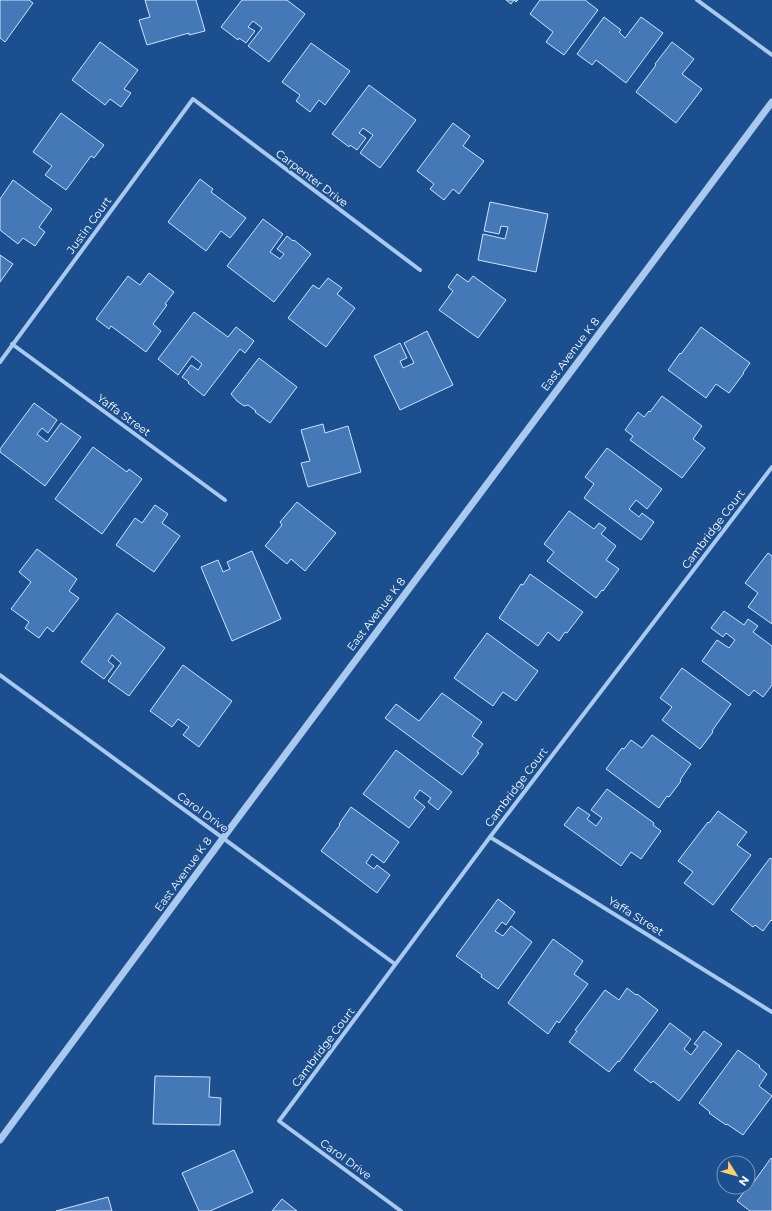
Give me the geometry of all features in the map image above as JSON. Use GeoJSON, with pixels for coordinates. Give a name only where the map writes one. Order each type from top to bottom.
{"type":"FeatureCollection","features":[{"type":"Feature","properties":{"kind":"street"},"geometry":{"type":"LineString","coordinates":[[696,0],[772,56]]}},
{"type":"Feature","properties":{"kind":"street","name":"Carpenter Drive"},"geometry":{"type":"LineString","coordinates":[[193,99],[420,270]]}},
{"type":"Feature","properties":{"kind":"street","name":"Justin Court"},"geometry":{"type":"LineString","coordinates":[[0,362],[193,99]]}},
{"type":"Feature","properties":{"kind":"street","name":"East Avenue K 8"},"geometry":{"type":"LineString","coordinates":[[0,1140],[223,838],[772,102]]}},
{"type":"Feature","properties":{"kind":"street","name":"Yaffa Street"},"geometry":{"type":"LineString","coordinates":[[12,344],[224,500]]}},
{"type":"Feature","properties":{"kind":"street","name":"Cambridge Court"},"geometry":{"type":"LineString","coordinates":[[279,1121],[490,836],[772,467]]}},
{"type":"Feature","properties":{"kind":"street","name":"Carol Drive"},"geometry":{"type":"LineString","coordinates":[[0,675],[395,964]]}},
{"type":"Feature","properties":{"kind":"street","name":"Yaffa Street"},"geometry":{"type":"LineString","coordinates":[[490,836],[772,1012]]}},
{"type":"Feature","properties":{"kind":"street","name":"Carol Drive"},"geometry":{"type":"LineString","coordinates":[[279,1121],[401,1211]]}},
{"type":"Feature","properties":{"kind":"building"},"geometry":{"type":"Polygon","coordinates":[[[0,0],[29,0],[33,3],[5,42],[0,38],[0,0]]]}},
{"type":"Feature","properties":{"kind":"building"},"geometry":{"type":"Polygon","coordinates":[[[145,0],[196,0],[205,31],[189,35],[189,33],[147,45],[139,20],[150,17],[145,0]]]}},
{"type":"Feature","properties":{"kind":"building"},"geometry":{"type":"Polygon","coordinates":[[[242,0],[287,0],[305,14],[269,62],[248,46],[262,28],[253,21],[248,27],[255,31],[246,43],[239,38],[238,40],[221,27],[242,0]]]}},
{"type":"Feature","properties":{"kind":"building"},"geometry":{"type":"Polygon","coordinates":[[[506,0],[514,0],[511,4],[506,0]]]}},
{"type":"Feature","properties":{"kind":"building"},"geometry":{"type":"Polygon","coordinates":[[[540,0],[585,0],[598,10],[564,55],[546,42],[553,32],[530,14],[540,0]]]}},
{"type":"Feature","properties":{"kind":"building"},"geometry":{"type":"Polygon","coordinates":[[[604,17],[621,30],[619,32],[625,38],[641,17],[663,33],[626,83],[596,60],[592,65],[577,54],[604,17]]]}},
{"type":"Feature","properties":{"kind":"building"},"geometry":{"type":"Polygon","coordinates":[[[100,42],[138,70],[124,89],[131,93],[121,107],[110,99],[105,105],[72,80],[100,42]]]}},
{"type":"Feature","properties":{"kind":"building"},"geometry":{"type":"Polygon","coordinates":[[[672,42],[694,59],[682,74],[702,89],[676,123],[636,92],[672,42]]]}},
{"type":"Feature","properties":{"kind":"building"},"geometry":{"type":"Polygon","coordinates":[[[311,43],[350,71],[325,105],[319,100],[310,112],[296,101],[300,95],[282,82],[311,43]]]}},
{"type":"Feature","properties":{"kind":"building"},"geometry":{"type":"Polygon","coordinates":[[[369,85],[416,120],[380,168],[360,153],[373,135],[363,128],[359,133],[366,138],[357,150],[350,145],[349,147],[332,134],[369,85]]]}},
{"type":"Feature","properties":{"kind":"building"},"geometry":{"type":"Polygon","coordinates":[[[61,113],[104,145],[94,158],[91,156],[66,190],[45,175],[52,166],[33,152],[61,113]]]}},
{"type":"Feature","properties":{"kind":"building"},"geometry":{"type":"Polygon","coordinates":[[[453,123],[470,136],[463,146],[484,161],[459,194],[453,189],[444,200],[430,189],[434,184],[417,171],[453,123]]]}},
{"type":"Feature","properties":{"kind":"building"},"geometry":{"type":"Polygon","coordinates":[[[200,179],[213,189],[211,192],[246,218],[230,238],[221,231],[206,251],[168,222],[200,179]]]}},
{"type":"Feature","properties":{"kind":"building"},"geometry":{"type":"Polygon","coordinates":[[[13,180],[52,209],[39,227],[45,232],[35,246],[23,238],[18,244],[0,230],[0,199],[13,180]]]}},
{"type":"Feature","properties":{"kind":"building"},"geometry":{"type":"Polygon","coordinates":[[[490,202],[548,214],[536,272],[478,260],[483,234],[505,239],[508,227],[501,226],[499,234],[484,231],[490,202]]]}},
{"type":"Feature","properties":{"kind":"building"},"geometry":{"type":"Polygon","coordinates":[[[263,219],[283,234],[270,252],[280,259],[284,254],[277,249],[287,236],[311,254],[274,302],[227,266],[263,219]]]}},
{"type":"Feature","properties":{"kind":"building"},"geometry":{"type":"Polygon","coordinates":[[[0,255],[13,264],[0,282],[0,255]]]}},
{"type":"Feature","properties":{"kind":"building"},"geometry":{"type":"Polygon","coordinates":[[[149,273],[174,292],[165,304],[167,305],[153,324],[161,331],[146,352],[111,326],[109,329],[96,319],[128,276],[140,285],[149,273]]]}},
{"type":"Feature","properties":{"kind":"building"},"geometry":{"type":"Polygon","coordinates":[[[457,274],[468,282],[473,276],[506,300],[478,338],[439,310],[453,291],[448,287],[457,274]]]}},
{"type":"Feature","properties":{"kind":"building"},"geometry":{"type":"Polygon","coordinates":[[[328,278],[342,288],[337,294],[355,308],[326,347],[288,318],[313,285],[319,289],[328,278]]]}},
{"type":"Feature","properties":{"kind":"building"},"geometry":{"type":"Polygon","coordinates":[[[194,312],[228,337],[236,327],[254,341],[245,353],[240,349],[204,396],[182,377],[191,365],[198,370],[202,364],[192,356],[178,375],[158,359],[194,312]]]}},
{"type":"Feature","properties":{"kind":"building"},"geometry":{"type":"Polygon","coordinates":[[[701,327],[750,363],[729,393],[716,384],[706,398],[668,370],[701,327]]]}},
{"type":"Feature","properties":{"kind":"building"},"geometry":{"type":"Polygon","coordinates":[[[427,331],[453,385],[400,410],[374,356],[400,343],[407,358],[400,361],[403,368],[414,363],[404,343],[427,331]]]}},
{"type":"Feature","properties":{"kind":"building"},"geometry":{"type":"Polygon","coordinates":[[[259,358],[297,387],[270,423],[248,405],[244,406],[237,401],[231,394],[259,358]]]}},
{"type":"Feature","properties":{"kind":"building"},"geometry":{"type":"Polygon","coordinates":[[[662,396],[702,426],[693,439],[705,448],[682,478],[630,440],[633,436],[625,430],[638,412],[644,417],[649,411],[650,412],[662,396]]]}},
{"type":"Feature","properties":{"kind":"building"},"geometry":{"type":"Polygon","coordinates":[[[34,403],[57,420],[48,433],[42,428],[37,434],[47,442],[61,423],[81,437],[45,486],[0,452],[0,449],[34,403]]]}},
{"type":"Feature","properties":{"kind":"building"},"geometry":{"type":"Polygon","coordinates":[[[323,424],[325,433],[348,426],[361,472],[308,487],[301,463],[310,461],[301,430],[323,424]]]}},
{"type":"Feature","properties":{"kind":"building"},"geometry":{"type":"Polygon","coordinates":[[[93,447],[127,472],[129,469],[142,479],[102,534],[55,499],[93,447]]]}},
{"type":"Feature","properties":{"kind":"building"},"geometry":{"type":"Polygon","coordinates":[[[607,448],[662,489],[647,509],[636,500],[629,509],[639,517],[642,513],[654,522],[641,540],[584,498],[594,484],[585,477],[607,448]]]}},
{"type":"Feature","properties":{"kind":"building"},"geometry":{"type":"Polygon","coordinates":[[[297,502],[336,533],[305,571],[291,559],[287,564],[265,546],[282,525],[280,522],[297,502]]]}},
{"type":"Feature","properties":{"kind":"building"},"geometry":{"type":"Polygon","coordinates":[[[155,505],[168,514],[162,523],[180,536],[154,572],[116,545],[135,518],[142,523],[155,505]]]}},
{"type":"Feature","properties":{"kind":"building"},"geometry":{"type":"Polygon","coordinates":[[[569,511],[594,529],[599,523],[606,528],[601,534],[616,546],[606,560],[619,569],[596,598],[547,561],[554,552],[544,544],[569,511]]]}},
{"type":"Feature","properties":{"kind":"building"},"geometry":{"type":"Polygon","coordinates":[[[37,549],[77,579],[69,591],[79,598],[53,632],[47,627],[39,638],[25,628],[29,622],[11,609],[31,582],[19,572],[37,549]]]}},
{"type":"Feature","properties":{"kind":"building"},"geometry":{"type":"Polygon","coordinates":[[[252,551],[281,619],[232,641],[201,567],[218,560],[223,572],[230,569],[227,562],[252,551]]]}},
{"type":"Feature","properties":{"kind":"building"},"geometry":{"type":"Polygon","coordinates":[[[768,553],[772,556],[772,624],[748,607],[758,593],[745,583],[768,553]]]}},
{"type":"Feature","properties":{"kind":"building"},"geometry":{"type":"Polygon","coordinates":[[[530,574],[583,612],[559,641],[548,632],[538,646],[499,618],[521,584],[523,585],[530,574]]]}},
{"type":"Feature","properties":{"kind":"building"},"geometry":{"type":"Polygon","coordinates":[[[724,611],[744,625],[748,619],[758,626],[753,632],[772,646],[772,685],[763,697],[754,690],[749,696],[702,661],[717,640],[729,648],[735,640],[726,633],[723,637],[711,628],[724,611]]]}},
{"type":"Feature","properties":{"kind":"building"},"geometry":{"type":"Polygon","coordinates":[[[117,613],[165,648],[129,696],[108,681],[121,663],[112,655],[108,661],[114,666],[104,679],[81,662],[117,613]]]}},
{"type":"Feature","properties":{"kind":"building"},"geometry":{"type":"Polygon","coordinates":[[[487,633],[538,671],[516,701],[503,692],[493,706],[454,678],[487,633]]]}},
{"type":"Feature","properties":{"kind":"building"},"geometry":{"type":"Polygon","coordinates":[[[183,665],[232,701],[199,747],[183,735],[189,727],[178,719],[172,727],[150,711],[183,665]]]}},
{"type":"Feature","properties":{"kind":"building"},"geometry":{"type":"Polygon","coordinates":[[[682,668],[731,704],[700,749],[662,720],[672,707],[660,698],[682,668]]]}},
{"type":"Feature","properties":{"kind":"building"},"geometry":{"type":"Polygon","coordinates":[[[442,693],[482,722],[472,736],[483,744],[477,752],[479,753],[462,775],[385,718],[396,704],[419,721],[442,693]]]}},
{"type":"Feature","properties":{"kind":"building"},"geometry":{"type":"Polygon","coordinates":[[[652,735],[691,764],[680,780],[681,781],[669,797],[667,796],[659,808],[606,769],[622,748],[624,749],[631,740],[642,748],[652,735]]]}},
{"type":"Feature","properties":{"kind":"building"},"geometry":{"type":"Polygon","coordinates":[[[396,750],[452,792],[438,810],[428,802],[431,798],[420,790],[414,798],[425,807],[409,828],[363,794],[396,750]]]}},
{"type":"Feature","properties":{"kind":"building"},"geometry":{"type":"Polygon","coordinates":[[[607,789],[654,823],[653,825],[661,831],[641,859],[631,852],[621,866],[564,825],[578,807],[590,815],[587,819],[596,826],[602,818],[591,810],[607,789]]]}},
{"type":"Feature","properties":{"kind":"building"},"geometry":{"type":"Polygon","coordinates":[[[351,807],[399,842],[384,863],[372,854],[366,863],[374,869],[377,865],[390,875],[377,893],[321,851],[351,807]]]}},
{"type":"Feature","properties":{"kind":"building"},"geometry":{"type":"Polygon","coordinates":[[[718,811],[747,832],[737,845],[751,855],[713,905],[684,883],[693,872],[678,861],[718,811]]]}},
{"type":"Feature","properties":{"kind":"building"},"geometry":{"type":"Polygon","coordinates":[[[770,858],[772,859],[772,921],[771,920],[763,931],[755,925],[753,927],[731,910],[770,858]]]}},
{"type":"Feature","properties":{"kind":"building"},"geometry":{"type":"Polygon","coordinates":[[[498,899],[515,912],[506,925],[502,922],[495,931],[503,936],[511,926],[532,942],[498,989],[456,956],[498,899]]]}},
{"type":"Feature","properties":{"kind":"building"},"geometry":{"type":"Polygon","coordinates":[[[553,939],[583,961],[574,974],[588,984],[559,1023],[557,1021],[548,1034],[508,1003],[553,939]]]}},
{"type":"Feature","properties":{"kind":"building"},"geometry":{"type":"Polygon","coordinates":[[[627,988],[658,1010],[619,1062],[618,1061],[609,1072],[569,1042],[577,1031],[575,1030],[605,990],[619,1000],[627,988]]]}},
{"type":"Feature","properties":{"kind":"building"},"geometry":{"type":"Polygon","coordinates":[[[670,1023],[691,1039],[684,1049],[691,1055],[698,1046],[694,1044],[704,1031],[722,1044],[679,1101],[653,1081],[651,1083],[634,1070],[670,1023]]]}},
{"type":"Feature","properties":{"kind":"building"},"geometry":{"type":"Polygon","coordinates":[[[738,1050],[760,1066],[759,1067],[767,1074],[759,1086],[772,1096],[743,1135],[709,1113],[710,1112],[699,1103],[738,1050]]]}},
{"type":"Feature","properties":{"kind":"building"},"geometry":{"type":"Polygon","coordinates":[[[155,1076],[210,1077],[209,1097],[221,1098],[220,1125],[153,1124],[155,1076]]]}},
{"type":"Feature","properties":{"kind":"building"},"geometry":{"type":"Polygon","coordinates":[[[234,1150],[253,1192],[210,1211],[199,1211],[182,1173],[234,1150]]]}},
{"type":"Feature","properties":{"kind":"building"},"geometry":{"type":"Polygon","coordinates":[[[771,1158],[772,1211],[750,1211],[737,1201],[742,1195],[756,1195],[756,1179],[771,1158]]]}},
{"type":"Feature","properties":{"kind":"building"},"geometry":{"type":"Polygon","coordinates":[[[108,1197],[112,1211],[56,1211],[108,1197]]]}},
{"type":"Feature","properties":{"kind":"building"},"geometry":{"type":"Polygon","coordinates":[[[282,1199],[297,1211],[272,1211],[282,1199]]]}}]}
